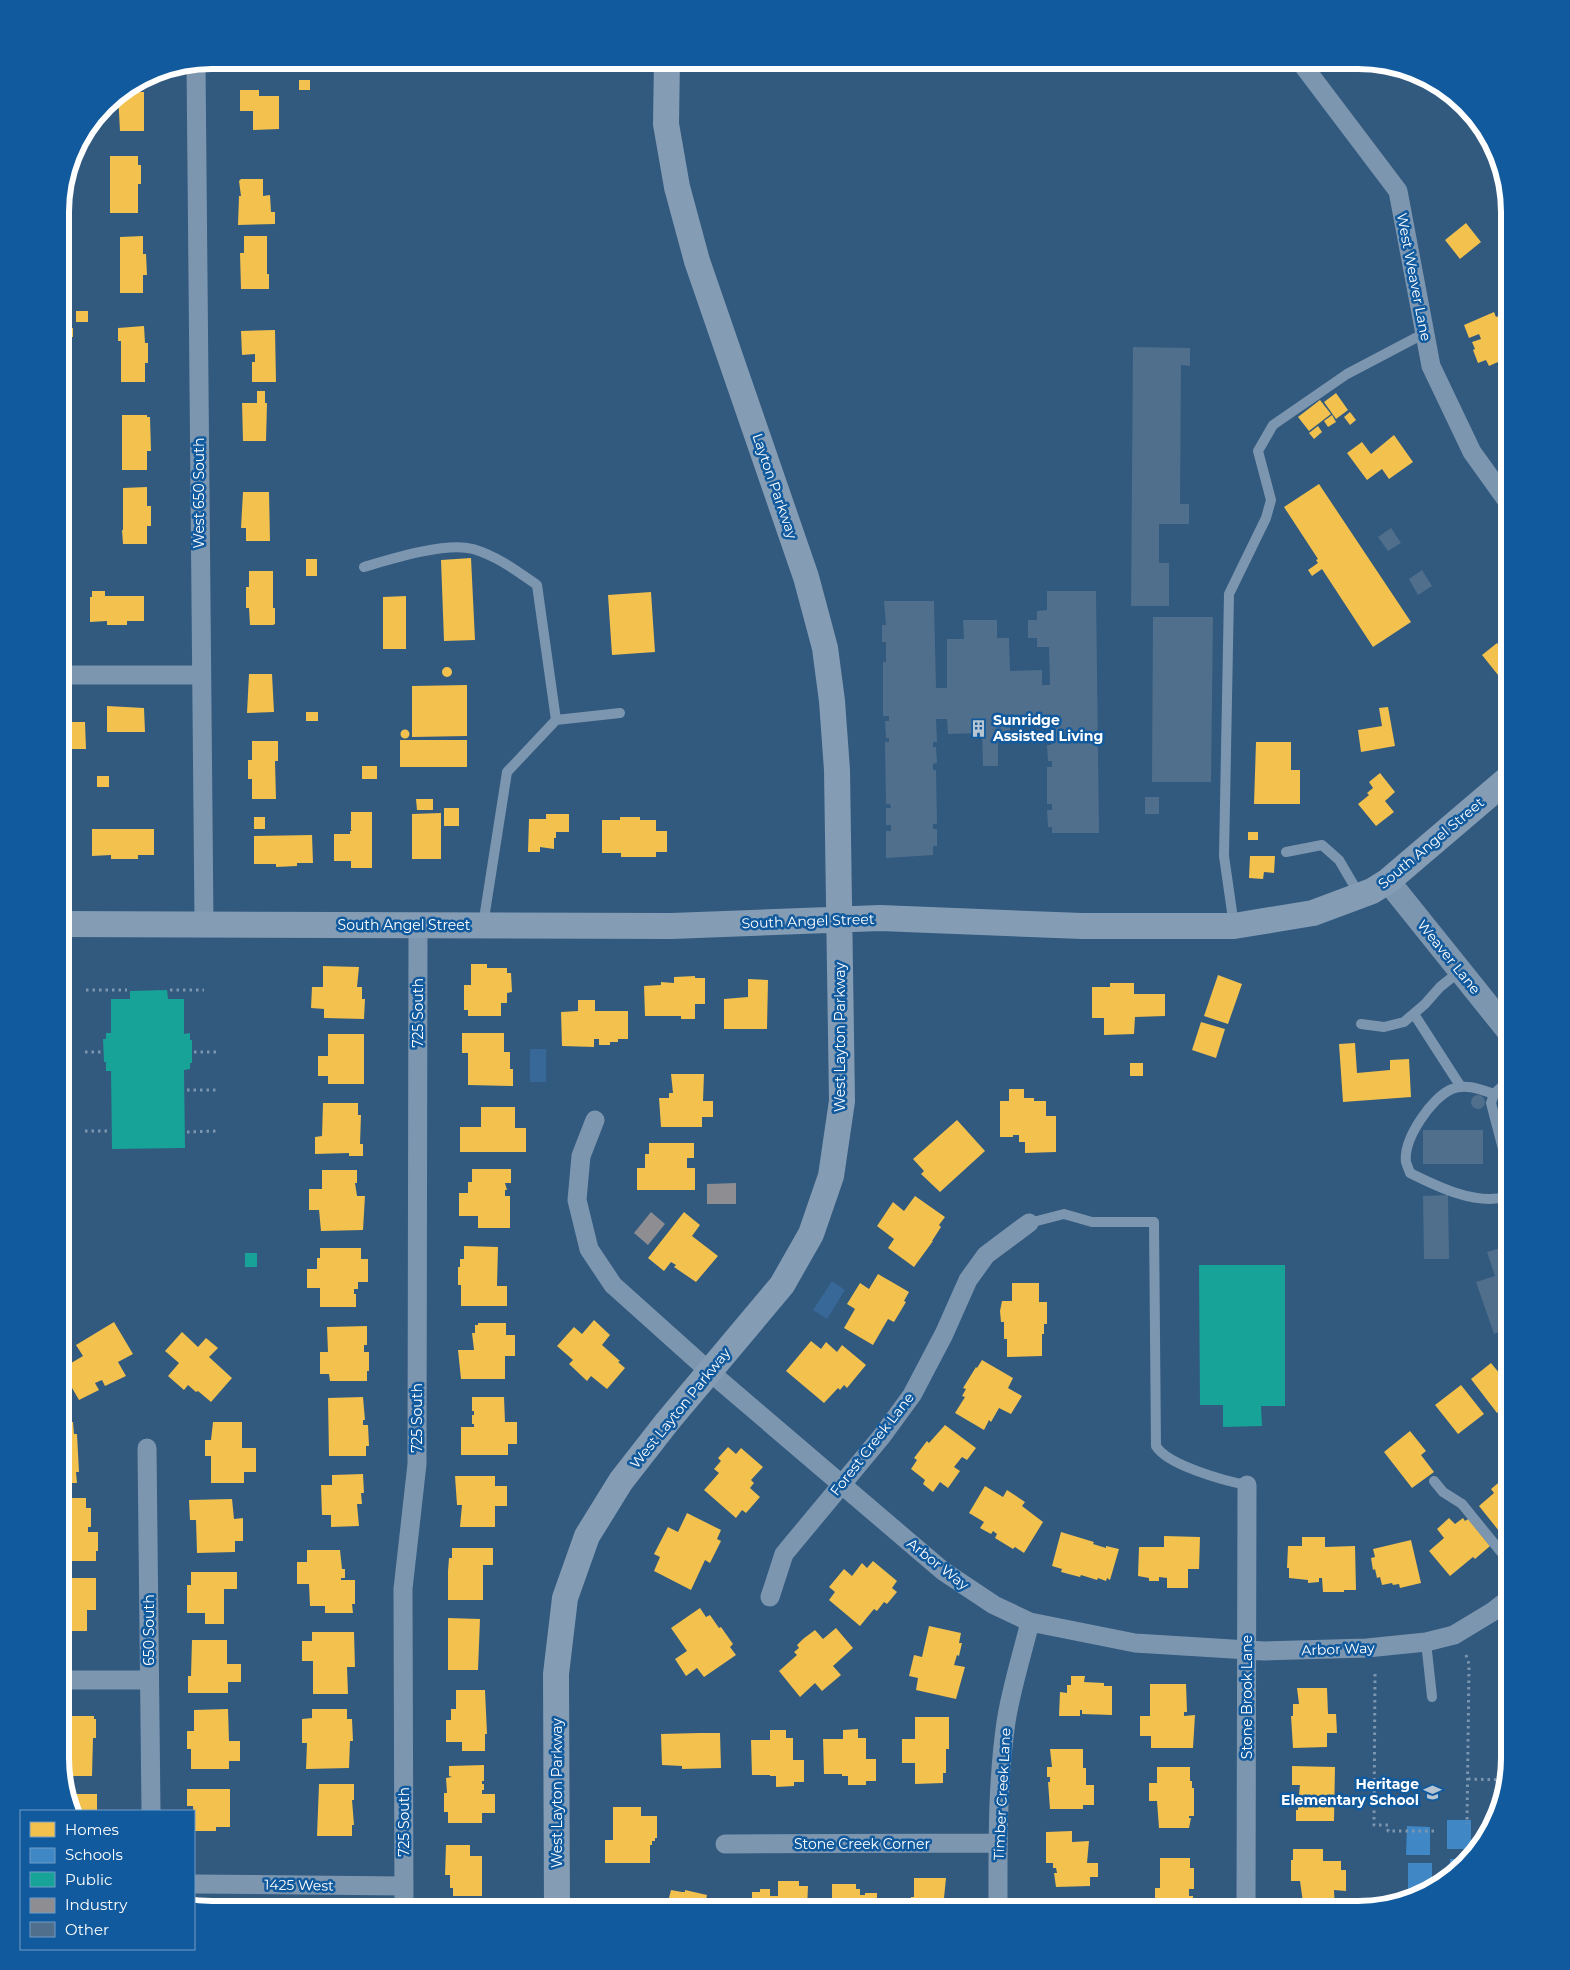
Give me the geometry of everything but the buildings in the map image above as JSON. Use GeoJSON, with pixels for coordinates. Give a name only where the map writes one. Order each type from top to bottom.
{"type":"FeatureCollection","features":[{"type":"Feature","properties":{"kind":"main road","name":"Layton Parkway"},"geometry":{"type":"LineString","coordinates":[[667,69],[666,124],[677,187],[697,261],[806,577],[825,648],[832,700],[837,770],[840,920]]}},
{"type":"Feature","properties":{"kind":"main road","name":"South Angel Street"},"geometry":{"type":"LineString","coordinates":[[69,924],[671,926],[880,918],[1082,926],[1234,926],[1313,913],[1372,891],[1388,881],[1501,785]]}},
{"type":"Feature","properties":{"kind":"main road","name":"West Layton Parkway"},"geometry":{"type":"LineString","coordinates":[[557,1901],[556,1674],[565,1598],[587,1536],[621,1481],[667,1422],[782,1285],[811,1234],[831,1176],[842,1102],[840,920]]}},
{"type":"Feature","properties":{"kind":"street","name":"West Weaver Lane"},"geometry":{"type":"LineString","coordinates":[[1306,69],[1398,191],[1431,366],[1472,452],[1501,492]]}},
{"type":"Feature","properties":{"kind":"street","name":"West 650 South"},"geometry":{"type":"LineString","coordinates":[[196,70],[204,923]]}},
{"type":"Feature","properties":{"kind":"street"},"geometry":{"type":"LineString","coordinates":[[69,675],[201,676]]}},
{"type":"Feature","properties":{"kind":"street","name":"Weaver Lane"},"geometry":{"type":"LineString","coordinates":[[1388,881],[1501,1022]]}},
{"type":"Feature","properties":{"kind":"street","name":"725 South"},"geometry":{"type":"LineString","coordinates":[[404,1901],[403,1589],[417,1464],[418,926]]}},
{"type":"Feature","properties":{"kind":"street","name":"Arbor Way"},"geometry":{"type":"LineString","coordinates":[[595,1120],[581,1156],[578,1200],[589,1249],[613,1285],[710,1372],[943,1571],[994,1605],[1030,1622],[1135,1643],[1247,1651],[1366,1648],[1426,1642],[1454,1635],[1501,1605]]}},
{"type":"Feature","properties":{"kind":"street","name":"Forest Creek Lane"},"geometry":{"type":"LineString","coordinates":[[770,1597],[784,1554],[882,1436],[912,1395],[944,1334],[968,1280],[986,1255],[1029,1223]]}},
{"type":"Feature","properties":{"kind":"street","name":"650 South"},"geometry":{"type":"LineString","coordinates":[[148,1448],[151,1810]]}},
{"type":"Feature","properties":{"kind":"street","name":"Stone Brook Lane"},"geometry":{"type":"LineString","coordinates":[[1246,1901],[1247,1485]]}},
{"type":"Feature","properties":{"kind":"street","name":"Timber Creek Lane"},"geometry":{"type":"LineString","coordinates":[[998,1901],[998,1843],[1002,1757],[1006,1720],[1030,1622]]}},
{"type":"Feature","properties":{"kind":"street"},"geometry":{"type":"LineString","coordinates":[[69,1680],[149,1680]]}},
{"type":"Feature","properties":{"kind":"street","name":"Stone Creek Corner"},"geometry":{"type":"LineString","coordinates":[[725,1844],[998,1843]]}},
{"type":"Feature","properties":{"kind":"street","name":"1425 West"},"geometry":{"type":"LineString","coordinates":[[195,1884],[404,1886]]}},
{"type":"Feature","properties":{"kind":"lane"},"geometry":{"type":"LineString","coordinates":[[1234,926],[1224,856],[1229,594],[1266,518],[1271,500],[1258,452],[1273,425],[1347,374],[1425,333]]}},
{"type":"Feature","properties":{"kind":"lane"},"geometry":{"type":"LineString","coordinates":[[364,567],[404,556],[450,548],[472,549],[511,566],[537,585],[556,720]]}},
{"type":"Feature","properties":{"kind":"lane"},"geometry":{"type":"LineString","coordinates":[[483,926],[507,772],[556,720],[620,713]]}},
{"type":"Feature","properties":{"kind":"lane"},"geometry":{"type":"LineString","coordinates":[[1286,852],[1322,845],[1339,860],[1360,895]]}},
{"type":"Feature","properties":{"kind":"lane"},"geometry":{"type":"LineString","coordinates":[[1361,1024],[1384,1027],[1404,1022],[1440,986],[1460,971]]}},
{"type":"Feature","properties":{"kind":"lane"},"geometry":{"type":"LineString","coordinates":[[1414,1014],[1461,1087]]}},
{"type":"Feature","properties":{"kind":"lane"},"geometry":{"type":"LineString","coordinates":[[1494,1094],[1466,1086],[1453,1088],[1442,1095],[1426,1112],[1412,1134],[1406,1161],[1410,1173],[1425,1180],[1480,1198],[1494,1200],[1501,1198]]}},
{"type":"Feature","properties":{"kind":"lane"},"geometry":{"type":"LineString","coordinates":[[1501,1087],[1494,1094],[1491,1103],[1501,1143]]}},
{"type":"Feature","properties":{"kind":"lane"},"geometry":{"type":"LineString","coordinates":[[1029,1223],[1064,1214],[1092,1222],[1154,1222],[1156,1446],[1165,1457],[1222,1480],[1247,1485]]}},
{"type":"Feature","properties":{"kind":"lane"},"geometry":{"type":"LineString","coordinates":[[1434,1481],[1443,1492],[1462,1504],[1501,1552]]}},
{"type":"Feature","properties":{"kind":"lane"},"geometry":{"type":"LineString","coordinates":[[1426,1642],[1432,1697]]}},
{"type":"Feature","properties":{"kind":"path"},"geometry":{"type":"LineString","coordinates":[[86,990],[127,990]]}},
{"type":"Feature","properties":{"kind":"path"},"geometry":{"type":"LineString","coordinates":[[170,990],[204,990]]}},
{"type":"Feature","properties":{"kind":"path"},"geometry":{"type":"LineString","coordinates":[[84,1052],[104,1052]]}},
{"type":"Feature","properties":{"kind":"path"},"geometry":{"type":"LineString","coordinates":[[194,1052],[217,1052]]}},
{"type":"Feature","properties":{"kind":"path"},"geometry":{"type":"LineString","coordinates":[[187,1090],[217,1090]]}},
{"type":"Feature","properties":{"kind":"path"},"geometry":{"type":"LineString","coordinates":[[84,1131],[109,1131]]}},
{"type":"Feature","properties":{"kind":"path"},"geometry":{"type":"LineString","coordinates":[[187,1132],[217,1131]]}},
{"type":"Feature","properties":{"kind":"path"},"geometry":{"type":"LineString","coordinates":[[1466,1655],[1470,1664],[1467,1824]]}},
{"type":"Feature","properties":{"kind":"path"},"geometry":{"type":"LineString","coordinates":[[1375,1674],[1374,1825],[1388,1825],[1388,1831],[1434,1831]]}},
{"type":"Feature","properties":{"kind":"path"},"geometry":{"type":"LineString","coordinates":[[1468,1779],[1499,1780]]}},
{"type":"Feature","properties":{"kind":"water"},"geometry":{"type":"Polygon","coordinates":[[[530,1049],[546,1049],[546,1082],[530,1082],[530,1049]]]}},
{"type":"Feature","properties":{"kind":"water"},"geometry":{"type":"Polygon","coordinates":[[[832,1281],[845,1290],[827,1319],[813,1310],[832,1281]]]}},
{"type":"Feature","properties":{"kind":"place","name":"Sunridge Assisted Living"},"geometry":{"type":"Point","coordinates":[979,728]}},
{"type":"Feature","properties":{"kind":"place","name":"Heritage Elementary School"},"geometry":{"type":"Point","coordinates":[1433,1792]}}]}
